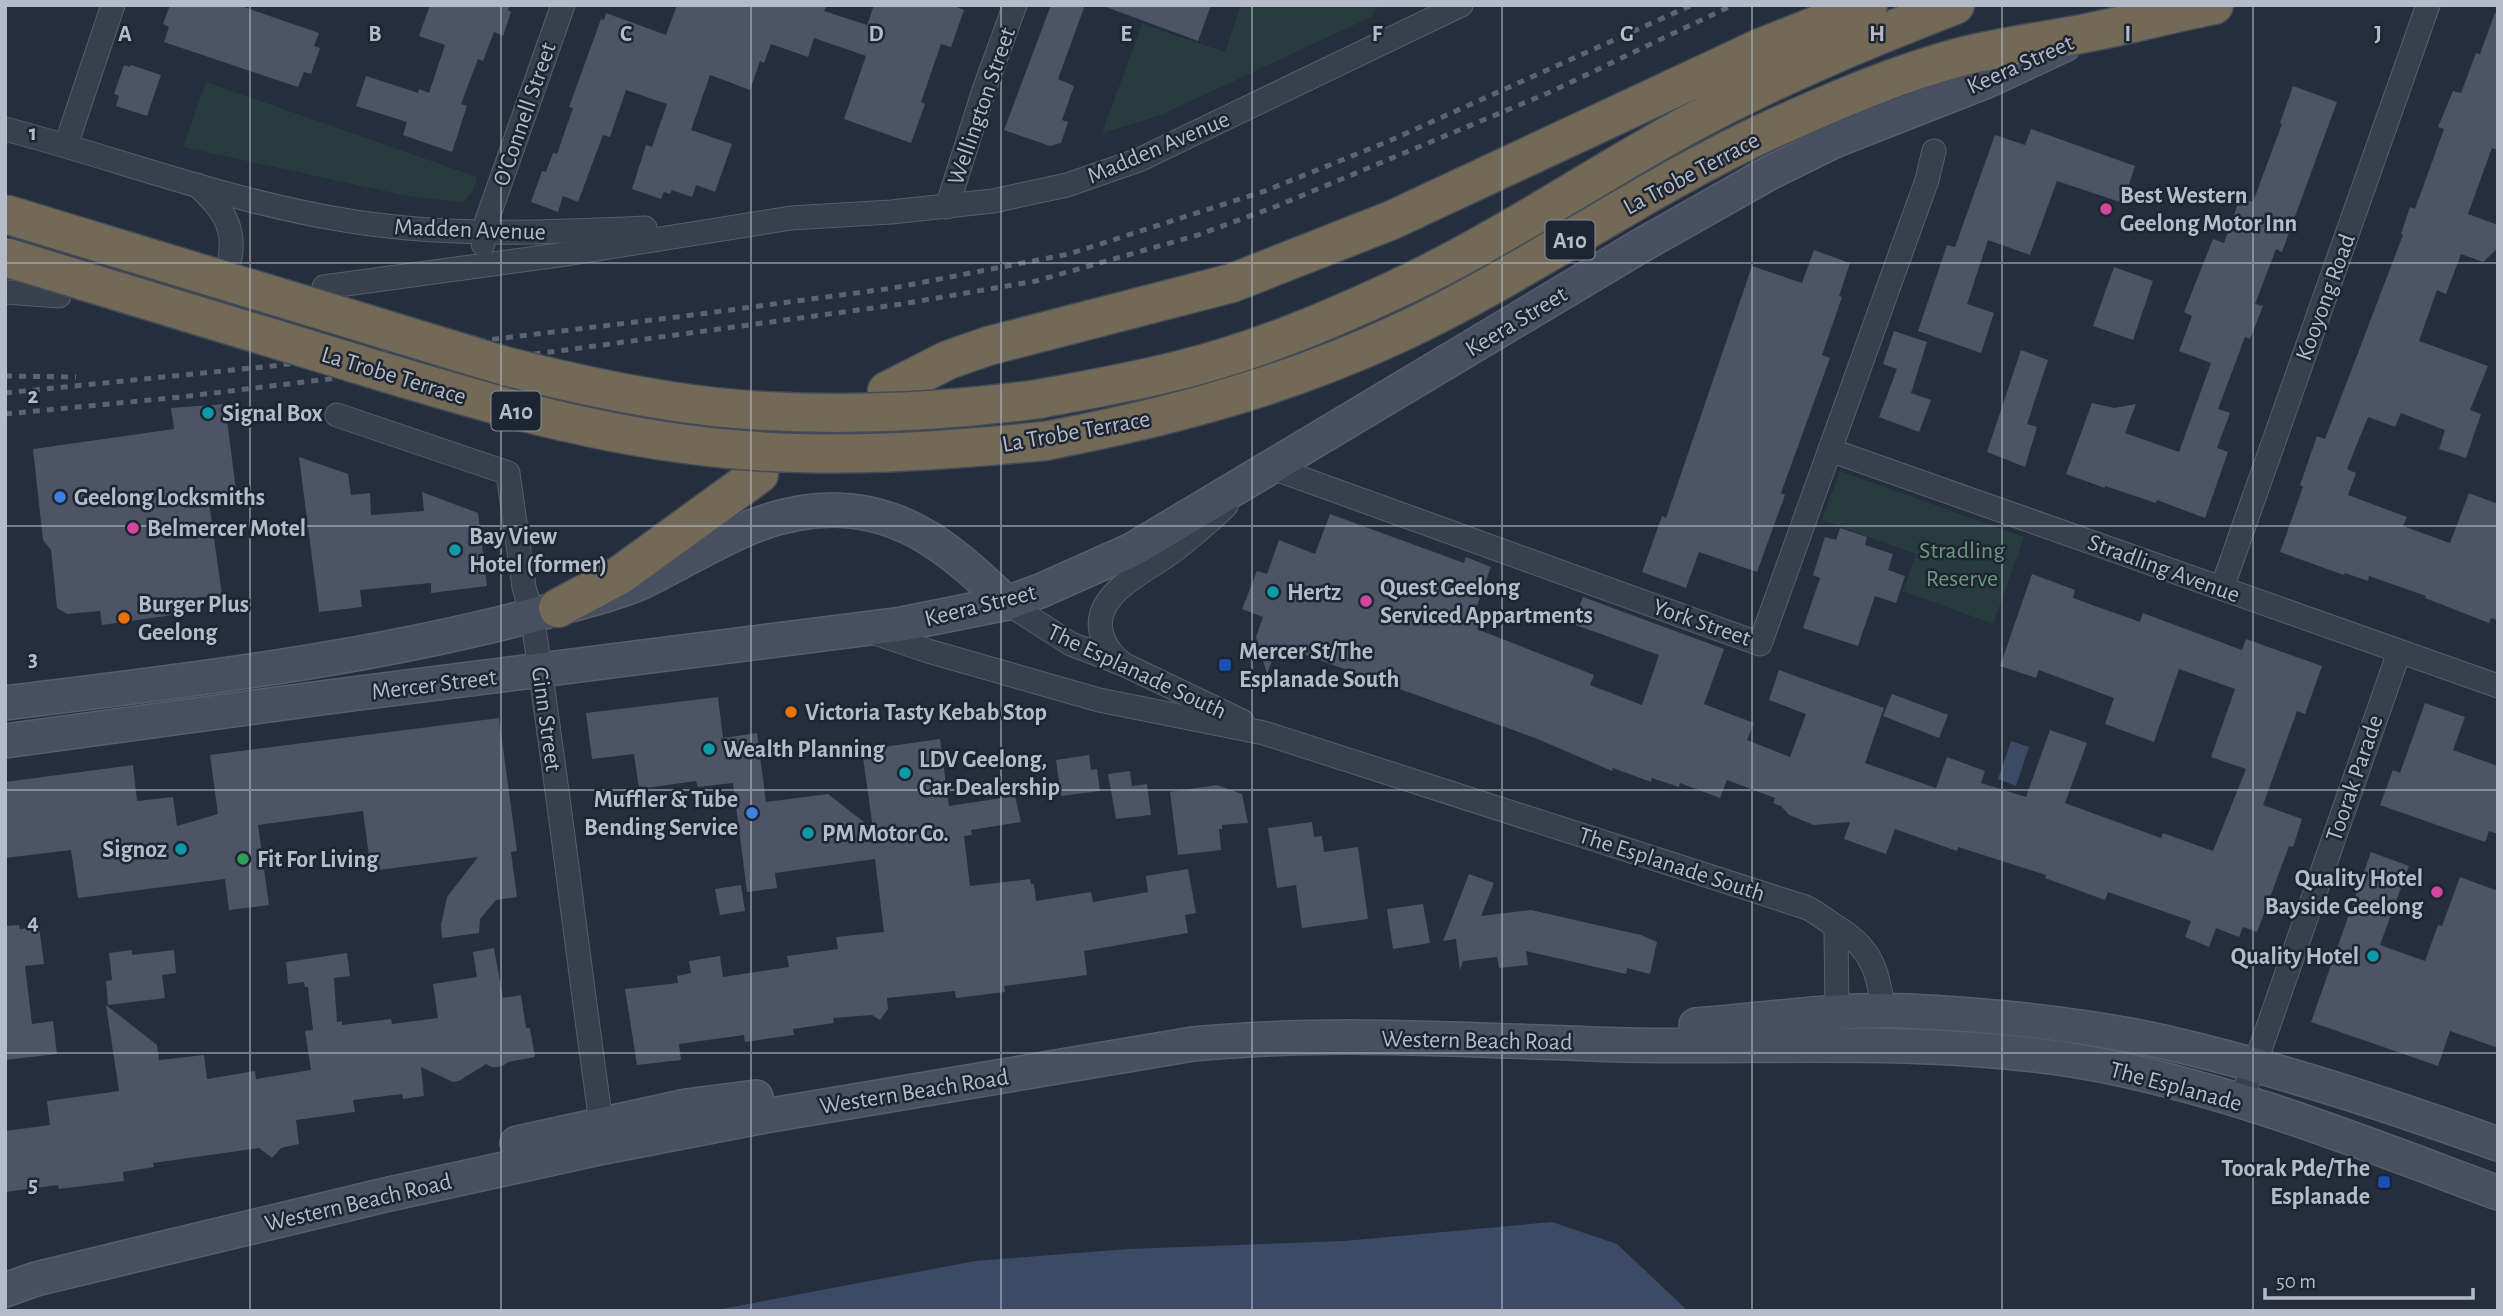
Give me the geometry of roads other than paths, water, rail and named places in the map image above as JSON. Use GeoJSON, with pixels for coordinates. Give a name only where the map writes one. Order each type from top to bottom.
{"type":"FeatureCollection","features":[{"type":"Feature","properties":{"kind":"highway"},"geometry":{"type":"LineString","coordinates":[[887,391],[948,360],[988,346],[1232,283],[1379,225],[1760,48],[1868,5]]}},
{"type":"Feature","properties":{"kind":"highway","name":"La Trobe Terrace"},"geometry":{"type":"LineString","coordinates":[[5,214],[505,366],[636,396],[717,407],[826,412],[974,407],[1039,398],[1180,370],[1224,358],[1315,324],[1407,284],[1455,259],[1683,127],[1774,80],[1955,5]]}},
{"type":"Feature","properties":{"kind":"highway","name":"Keera Street"},"geometry":{"type":"LineString","coordinates":[[2092,32],[2214,5]]}},
{"type":"Feature","properties":{"kind":"highway","name":"La Trobe Terrace"},"geometry":{"type":"LineString","coordinates":[[5,257],[493,405],[584,428],[730,449],[823,454],[878,454],[1045,441],[1180,412],[1292,378],[1447,309],[1654,191],[1770,130],[1902,76],[1960,57],[2092,32]]}},
{"type":"Feature","properties":{"kind":"highway"},"geometry":{"type":"LineString","coordinates":[[545,612],[620,575],[759,474]]}},
{"type":"Feature","properties":{"kind":"street"},"geometry":{"type":"LineString","coordinates":[[66,145],[113,5]]}},
{"type":"Feature","properties":{"kind":"street","name":"O'Connell Street"},"geometry":{"type":"LineString","coordinates":[[482,265],[483,232],[562,5]]}},
{"type":"Feature","properties":{"kind":"street","name":"Wellington Street"},"geometry":{"type":"LineString","coordinates":[[947,207],[984,90],[1015,5]]}},
{"type":"Feature","properties":{"kind":"street","name":"Madden Avenue"},"geometry":{"type":"LineString","coordinates":[[324,287],[750,224],[816,216],[947,207],[1045,190],[1091,178],[1139,160],[1419,15],[1461,5]]}},
{"type":"Feature","properties":{"kind":"street","name":"Kooyong Road"},"geometry":{"type":"LineString","coordinates":[[2222,588],[2428,5]]}},
{"type":"Feature","properties":{"kind":"street","name":"Keera Street"},"geometry":{"type":"LineString","coordinates":[[863,629],[940,618],[1007,603],[1132,550],[1689,218],[1771,172],[1834,141],[1987,80],[2092,32]]}},
{"type":"Feature","properties":{"kind":"street","name":"Madden Avenue"},"geometry":{"type":"LineString","coordinates":[[5,129],[195,183],[340,220],[383,226],[522,233],[750,224]]}},
{"type":"Feature","properties":{"kind":"street","name":"York Street"},"geometry":{"type":"LineString","coordinates":[[1267,469],[1760,644],[1927,180],[1934,151]]}},
{"type":"Feature","properties":{"kind":"street","name":"Madden Avenue"},"geometry":{"type":"LineString","coordinates":[[195,183],[219,206],[229,223],[232,242],[230,258]]}},
{"type":"Feature","properties":{"kind":"street"},"geometry":{"type":"LineString","coordinates":[[5,292],[59,296]]}},
{"type":"Feature","properties":{"kind":"street","name":"Ginn Street"},"geometry":{"type":"LineString","coordinates":[[337,415],[508,472],[524,587],[545,612],[541,671],[602,1135]]}},
{"type":"Feature","properties":{"kind":"street","name":"Stradling Avenue"},"geometry":{"type":"LineString","coordinates":[[1830,450],[2498,686]]}},
{"type":"Feature","properties":{"kind":"street"},"geometry":{"type":"LineString","coordinates":[[1123,664],[1109,649],[1101,630],[1102,610],[1109,598],[1201,529],[1267,469]]}},
{"type":"Feature","properties":{"kind":"street","name":"The Esplanade South"},"geometry":{"type":"LineString","coordinates":[[545,612],[640,583],[705,547],[760,523],[798,513],[835,510],[865,513],[918,531],[950,551],[1007,603],[1071,644],[1195,697],[1264,733]]}},
{"type":"Feature","properties":{"kind":"street","name":"Mercer Street"},"geometry":{"type":"LineString","coordinates":[[5,703],[295,665],[444,638],[545,612]]}},
{"type":"Feature","properties":{"kind":"street","name":"The Esplanade South"},"geometry":{"type":"LineString","coordinates":[[863,629],[928,652],[1099,700],[1264,733],[1805,907],[1855,939],[1868,954],[1876,974],[1884,1012],[1876,1046]]}},
{"type":"Feature","properties":{"kind":"street","name":"Mercer Street"},"geometry":{"type":"LineString","coordinates":[[5,741],[863,629]]}},
{"type":"Feature","properties":{"kind":"street","name":"Toorak Parade"},"geometry":{"type":"LineString","coordinates":[[2239,1102],[2254,1067],[2399,652]]}},
{"type":"Feature","properties":{"kind":"street"},"geometry":{"type":"LineString","coordinates":[[1836,927],[1835,973],[1839,1029]]}},
{"type":"Feature","properties":{"kind":"street","name":"The Esplanade"},"geometry":{"type":"LineString","coordinates":[[1839,1029],[1884,1012],[1979,1017],[2091,1029],[2165,1042],[2363,1097],[2498,1144]]}},
{"type":"Feature","properties":{"kind":"street","name":"Western Beach Road"},"geometry":{"type":"LineString","coordinates":[[5,1290],[36,1279],[385,1195],[602,1135],[686,1106],[833,1086],[1212,1022],[1349,1019],[1626,1028],[1839,1029]]}},
{"type":"Feature","properties":{"kind":"street","name":"The Esplanade"},"geometry":{"type":"LineString","coordinates":[[1839,1029],[1876,1046],[1999,1052],[2079,1062],[2145,1075],[2315,1126],[2498,1193]]}},
{"type":"Feature","properties":{"kind":"street","name":"Western Beach Road"},"geometry":{"type":"LineString","coordinates":[[5,1271],[34,1261],[319,1190],[602,1135]]}},
{"type":"Feature","properties":{"kind":"water"},"geometry":{"type":"Polygon","coordinates":[[[2011,741],[2029,747],[2016,786],[1998,779],[2011,741]]]}},
{"type":"Feature","properties":{"kind":"water"},"geometry":{"type":"Polygon","coordinates":[[[1552,1222],[1617,1244],[1688,1311],[711,1311],[975,1261],[1128,1249],[1344,1241],[1552,1222]]]}},
{"type":"Feature","properties":{"kind":"railway"},"geometry":{"type":"LineString","coordinates":[[5,393],[272,366],[685,316],[893,288],[1069,254],[1265,191],[1389,141],[1692,5]]}},
{"type":"Feature","properties":{"kind":"railway"},"geometry":{"type":"LineString","coordinates":[[5,414],[181,397],[566,350],[902,304],[1036,281],[1198,235],[1277,206],[1548,93],[1733,5]]}},
{"type":"Feature","properties":{"kind":"railway"},"geometry":{"type":"LineString","coordinates":[[5,376],[76,377]]}},
{"type":"Feature","properties":{"kind":"place","name":"Best Western Geelong Motor Inn"},"geometry":{"type":"Point","coordinates":[2106,209]}},
{"type":"Feature","properties":{"kind":"place","name":"Signal Box"},"geometry":{"type":"Point","coordinates":[208,413]}},
{"type":"Feature","properties":{"kind":"place","name":"Geelong Locksmiths"},"geometry":{"type":"Point","coordinates":[60,497]}},
{"type":"Feature","properties":{"kind":"place","name":"Belmercer Motel"},"geometry":{"type":"Point","coordinates":[133,528]}},
{"type":"Feature","properties":{"kind":"place","name":"Bay View Hotel (former)"},"geometry":{"type":"Point","coordinates":[455,550]}},
{"type":"Feature","properties":{"kind":"place","name":"Hertz"},"geometry":{"type":"Point","coordinates":[1273,592]}},
{"type":"Feature","properties":{"kind":"place","name":"Quest Geelong Serviced Appartments"},"geometry":{"type":"Point","coordinates":[1366,601]}},
{"type":"Feature","properties":{"kind":"place","name":"Burger Plus Geelong"},"geometry":{"type":"Point","coordinates":[124,618]}},
{"type":"Feature","properties":{"kind":"place","name":"Mercer St/The Esplanade South"},"geometry":{"type":"Point","coordinates":[1225,665]}},
{"type":"Feature","properties":{"kind":"place","name":"Victoria Tasty Kebab Stop"},"geometry":{"type":"Point","coordinates":[791,712]}},
{"type":"Feature","properties":{"kind":"place","name":"Wealth Planning"},"geometry":{"type":"Point","coordinates":[709,749]}},
{"type":"Feature","properties":{"kind":"place","name":"LDV Geelong, Car Dealership"},"geometry":{"type":"Point","coordinates":[905,773]}},
{"type":"Feature","properties":{"kind":"place","name":"Muffler & Tube Bending Service"},"geometry":{"type":"Point","coordinates":[752,813]}},
{"type":"Feature","properties":{"kind":"place","name":"PM Motor Co."},"geometry":{"type":"Point","coordinates":[808,833]}},
{"type":"Feature","properties":{"kind":"place","name":"Signoz"},"geometry":{"type":"Point","coordinates":[181,849]}},
{"type":"Feature","properties":{"kind":"place","name":"Fit For Living"},"geometry":{"type":"Point","coordinates":[243,859]}},
{"type":"Feature","properties":{"kind":"place","name":"Quality Hotel Bayside Geelong"},"geometry":{"type":"Point","coordinates":[2437,892]}},
{"type":"Feature","properties":{"kind":"place","name":"Quality Hotel"},"geometry":{"type":"Point","coordinates":[2373,956]}},
{"type":"Feature","properties":{"kind":"place","name":"Toorak Pde/The Esplanade"},"geometry":{"type":"Point","coordinates":[2384,1182]}},
{"type":"Feature","properties":{"kind":"park label","name":"Stradling Reserve"},"geometry":{"type":"Point","coordinates":[1962,564]}}]}
